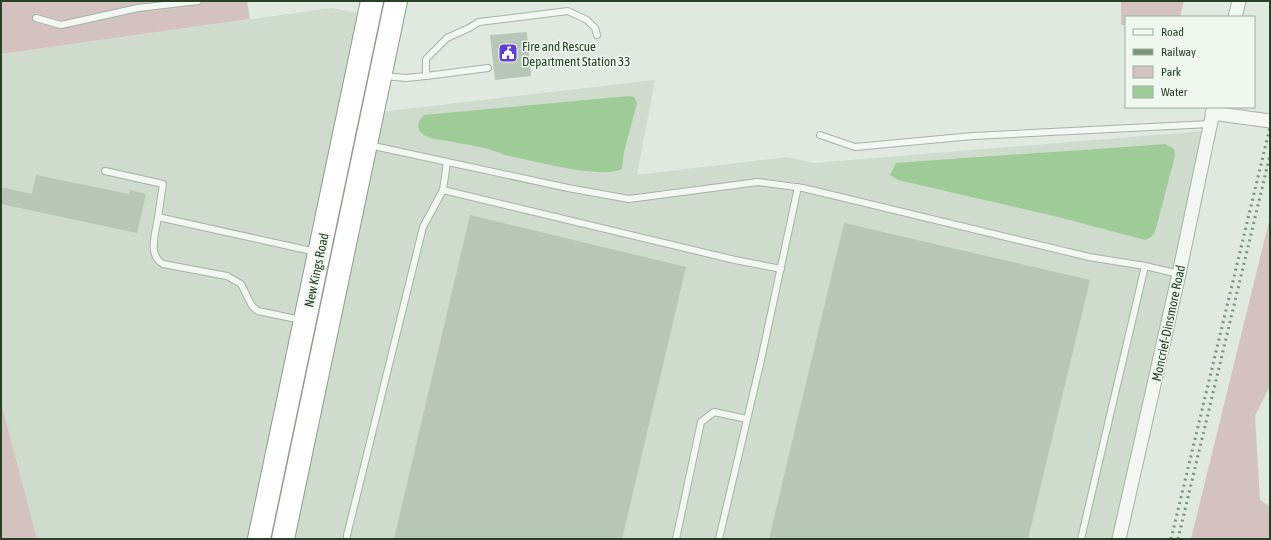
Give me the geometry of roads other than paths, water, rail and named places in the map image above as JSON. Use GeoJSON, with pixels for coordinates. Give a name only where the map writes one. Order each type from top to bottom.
{"type":"FeatureCollection","features":[{"type":"Feature","properties":{"kind":"highway","name":"New Kings Road"},"geometry":{"type":"LineString","coordinates":[[259,539],[372,1]]}},
{"type":"Feature","properties":{"kind":"highway","name":"New Kings Road"},"geometry":{"type":"LineString","coordinates":[[283,539],[396,1]]}},
{"type":"Feature","properties":{"kind":"street"},"geometry":{"type":"LineString","coordinates":[[1235,16],[1239,1]]}},
{"type":"Feature","properties":{"kind":"street"},"geometry":{"type":"LineString","coordinates":[[357,74],[380,75]]}},
{"type":"Feature","properties":{"kind":"street"},"geometry":{"type":"LineString","coordinates":[[1212,115],[1270,121]]}},
{"type":"Feature","properties":{"kind":"street","name":"Moncrief-Dinsmore Road"},"geometry":{"type":"LineString","coordinates":[[1119,539],[1179,274],[1212,115]]}},
{"type":"Feature","properties":{"kind":"lane"},"geometry":{"type":"LineString","coordinates":[[36,18],[61,25],[138,8],[198,1]]}},
{"type":"Feature","properties":{"kind":"lane"},"geometry":{"type":"LineString","coordinates":[[426,76],[426,59],[448,38],[479,22],[568,11],[587,20],[595,28],[597,35]]}},
{"type":"Feature","properties":{"kind":"lane"},"geometry":{"type":"LineString","coordinates":[[380,75],[406,78],[488,68]]}},
{"type":"Feature","properties":{"kind":"lane"},"geometry":{"type":"LineString","coordinates":[[820,135],[855,147],[1212,115]]}},
{"type":"Feature","properties":{"kind":"lane"},"geometry":{"type":"LineString","coordinates":[[366,144],[568,188],[629,199],[758,182],[798,187],[1089,258],[1145,266],[1179,274]]}},
{"type":"Feature","properties":{"kind":"lane"},"geometry":{"type":"LineString","coordinates":[[347,539],[348,528],[423,228],[444,190],[446,162]]}},
{"type":"Feature","properties":{"kind":"lane"},"geometry":{"type":"LineString","coordinates":[[105,171],[163,184],[154,254],[158,261],[163,264],[227,276],[241,284],[252,306],[258,311],[305,321]]}},
{"type":"Feature","properties":{"kind":"lane"},"geometry":{"type":"LineString","coordinates":[[718,539],[747,419],[798,187]]}},
{"type":"Feature","properties":{"kind":"lane"},"geometry":{"type":"LineString","coordinates":[[444,190],[735,260],[780,269]]}},
{"type":"Feature","properties":{"kind":"lane"},"geometry":{"type":"LineString","coordinates":[[158,217],[319,253]]}},
{"type":"Feature","properties":{"kind":"lane"},"geometry":{"type":"LineString","coordinates":[[1081,539],[1145,266]]}},
{"type":"Feature","properties":{"kind":"lane"},"geometry":{"type":"LineString","coordinates":[[676,539],[701,422],[714,412],[747,419]]}},
{"type":"Feature","properties":{"kind":"water"},"geometry":{"type":"Polygon","coordinates":[[[629,96],[634,97],[637,103],[624,152],[622,169],[612,172],[582,171],[547,165],[505,155],[477,146],[435,139],[421,133],[418,127],[420,119],[424,115],[629,96]]]}},
{"type":"Feature","properties":{"kind":"water"},"geometry":{"type":"Polygon","coordinates":[[[1165,144],[1174,149],[1175,156],[1155,232],[1151,237],[1145,240],[1058,217],[898,180],[890,175],[896,163],[1165,144]]]}},
{"type":"Feature","properties":{"kind":"railway"},"geometry":{"type":"LineString","coordinates":[[1171,539],[1270,127]]}},
{"type":"Feature","properties":{"kind":"railway"},"geometry":{"type":"LineString","coordinates":[[1178,539],[1270,155]]}},
{"type":"Feature","properties":{"kind":"place","name":"Fire and Rescue Department Station 33"},"geometry":{"type":"Point","coordinates":[508,53]}}]}
